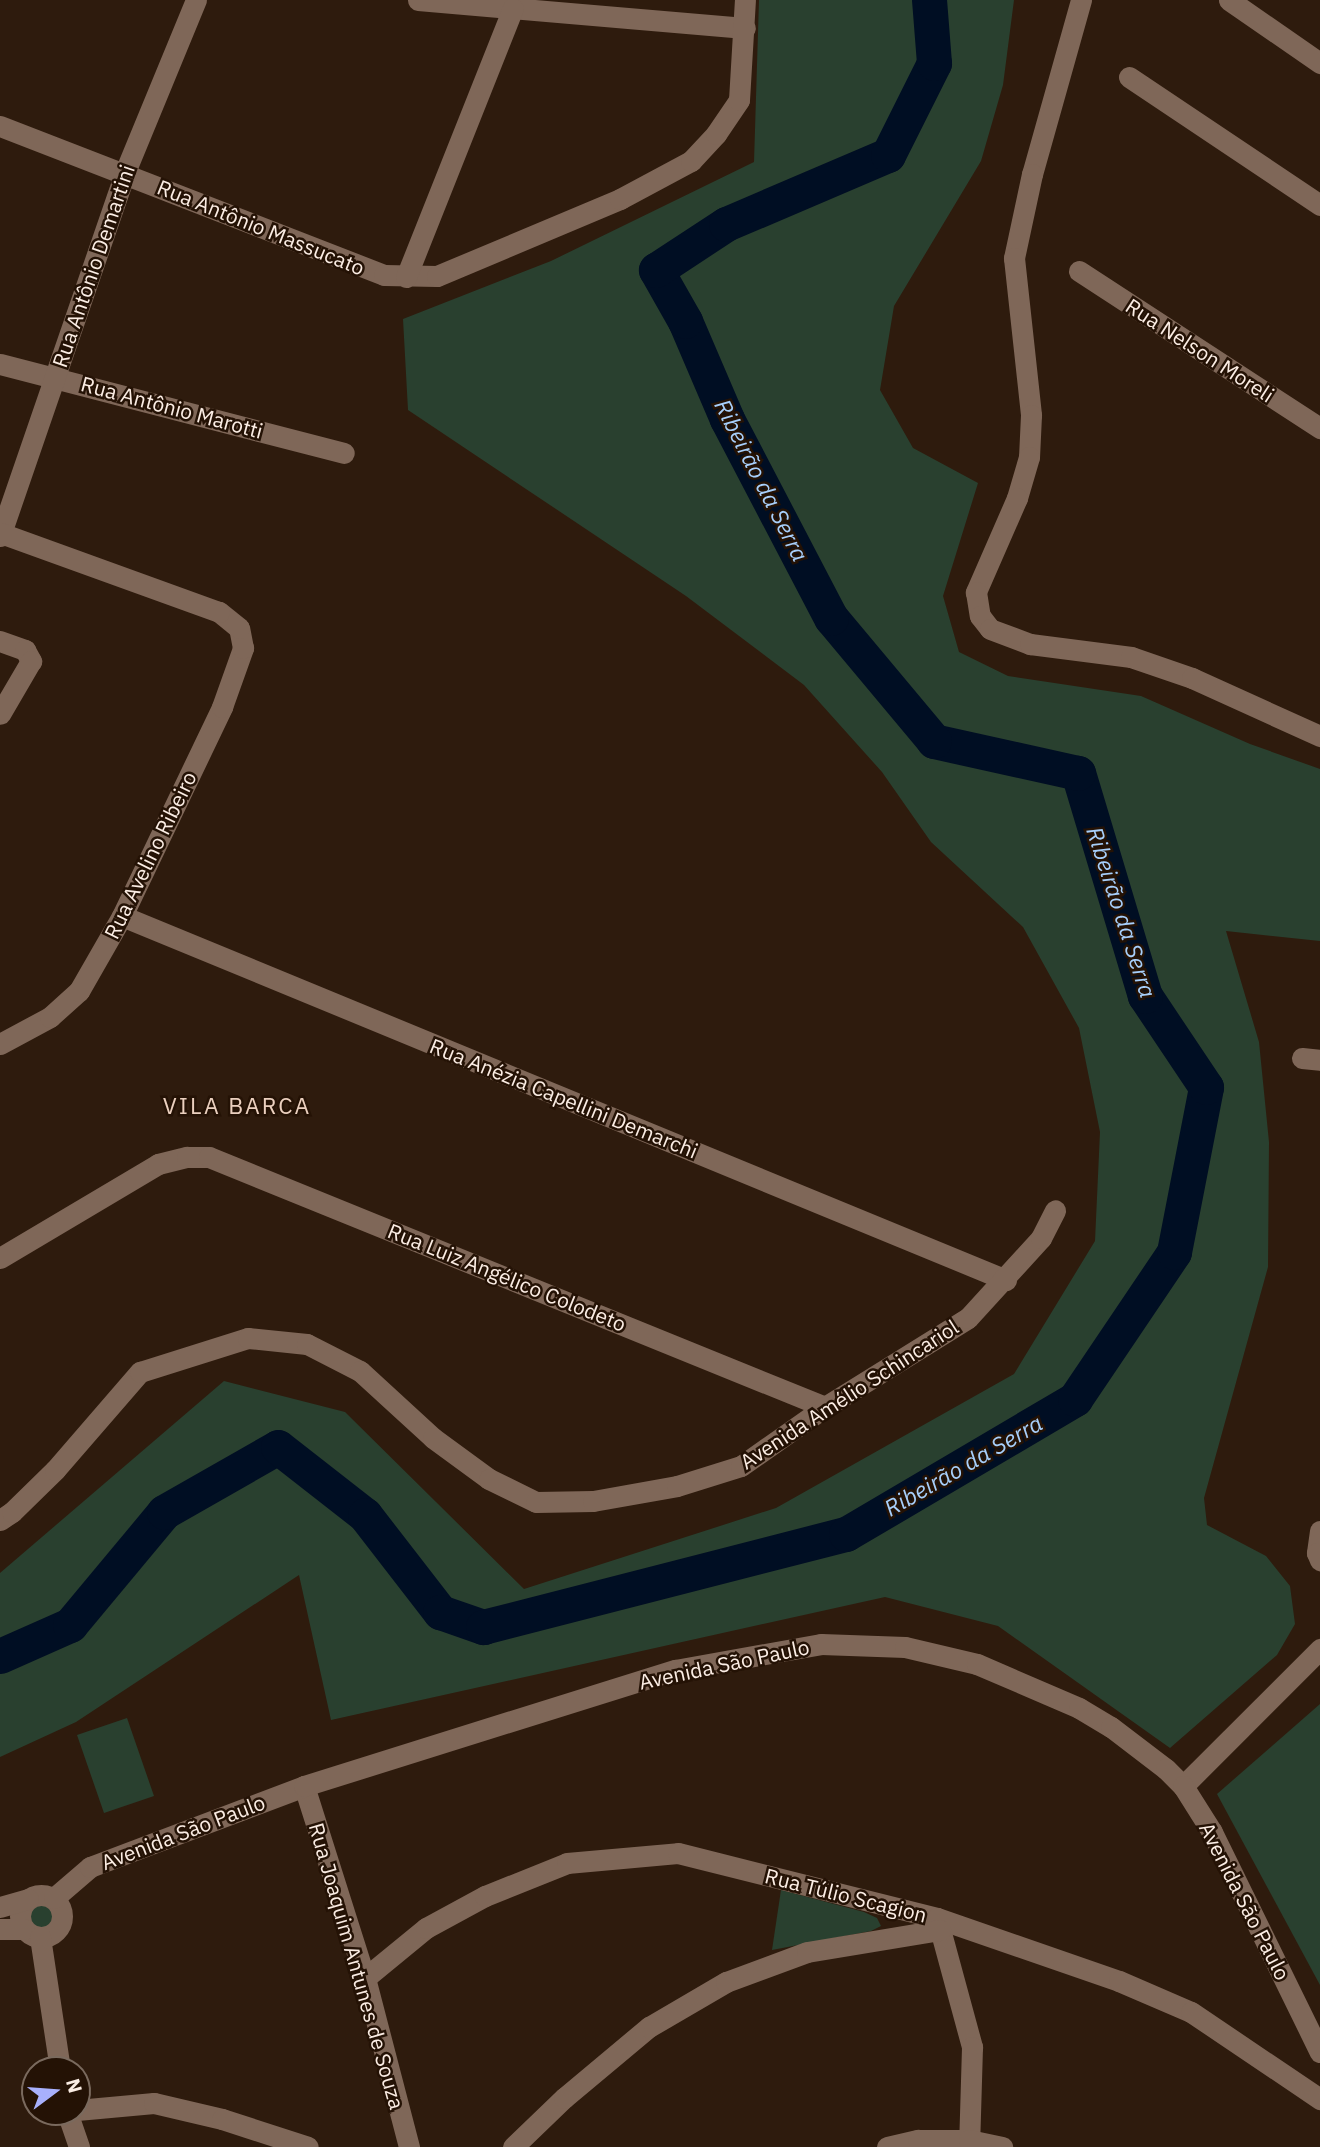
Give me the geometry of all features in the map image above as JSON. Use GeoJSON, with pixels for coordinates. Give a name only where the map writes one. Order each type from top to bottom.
{"type":"FeatureCollection","features":[{"type":"Feature","properties":{"kind":"street","name":"Rua Antônio Demartini"},"geometry":{"type":"LineString","coordinates":[[0,535],[125,172],[196,0]]}},
{"type":"Feature","properties":{"kind":"street"},"geometry":{"type":"LineString","coordinates":[[418,0],[745,28]]}},
{"type":"Feature","properties":{"kind":"street","name":"Rua Antônio Massucato"},"geometry":{"type":"LineString","coordinates":[[0,126],[125,172],[384,275],[437,276],[620,199],[691,161],[716,134],[738,100],[746,0]]}},
{"type":"Feature","properties":{"kind":"street"},"geometry":{"type":"LineString","coordinates":[[1081,0],[1032,174],[1014,258],[1031,415],[1029,457],[1017,498],[976,592],[980,616],[990,629],[1030,644],[1131,657],[1192,678],[1320,736]]}},
{"type":"Feature","properties":{"kind":"street"},"geometry":{"type":"LineString","coordinates":[[1229,0],[1320,63]]}},
{"type":"Feature","properties":{"kind":"street"},"geometry":{"type":"LineString","coordinates":[[406,277],[513,8]]}},
{"type":"Feature","properties":{"kind":"street"},"geometry":{"type":"LineString","coordinates":[[1129,77],[1320,205]]}},
{"type":"Feature","properties":{"kind":"street","name":"Rua Nelson Moreli"},"geometry":{"type":"LineString","coordinates":[[1079,271],[1320,428]]}},
{"type":"Feature","properties":{"kind":"street","name":"Rua Antônio Marotti"},"geometry":{"type":"LineString","coordinates":[[0,364],[55,376],[344,453]]}},
{"type":"Feature","properties":{"kind":"street","name":"Rua Avelino Ribeiro"},"geometry":{"type":"LineString","coordinates":[[0,535],[219,612],[239,628],[243,649],[222,707],[121,916],[79,991],[50,1017],[0,1044]]}},
{"type":"Feature","properties":{"kind":"street"},"geometry":{"type":"LineString","coordinates":[[0,641],[26,650],[31,661],[0,714]]}},
{"type":"Feature","properties":{"kind":"street","name":"Rua Anézia Capellini Demarchi"},"geometry":{"type":"LineString","coordinates":[[121,916],[1006,1280]]}},
{"type":"Feature","properties":{"kind":"street","name":"Rua Luiz Angélico Colodeto"},"geometry":{"type":"LineString","coordinates":[[0,1258],[158,1164],[187,1157],[209,1157],[240,1167],[825,1407]]}},
{"type":"Feature","properties":{"kind":"street","name":"Avenida Amélio Schincariol"},"geometry":{"type":"LineString","coordinates":[[0,1520],[12,1512],[55,1470],[139,1372],[248,1338],[307,1343],[360,1371],[433,1438],[489,1479],[536,1502],[593,1501],[677,1486],[741,1466],[825,1407],[968,1318],[1006,1280],[1041,1238],[1055,1210]]}},
{"type":"Feature","properties":{"kind":"street"},"geometry":{"type":"LineString","coordinates":[[1320,1531],[1317,1553],[1320,1560]]}},
{"type":"Feature","properties":{"kind":"street","name":"Avenida São Paulo"},"geometry":{"type":"LineString","coordinates":[[54,1898],[90,1867],[304,1786],[675,1670],[821,1644],[905,1647],[977,1664],[1020,1681],[1111,1727],[1166,1769],[1183,1786],[1212,1832],[1320,2052]]}},
{"type":"Feature","properties":{"kind":"street"},"geometry":{"type":"LineString","coordinates":[[1183,1786],[1320,1649]]}},
{"type":"Feature","properties":{"kind":"street","name":"Rua Joaquim Antunes de Souza"},"geometry":{"type":"LineString","coordinates":[[304,1786],[365,1978],[409,2147]]}},
{"type":"Feature","properties":{"kind":"street","name":"Rua Túlio Scagion"},"geometry":{"type":"LineString","coordinates":[[365,1978],[426,1927],[485,1896],[567,1863],[678,1853],[939,1924],[1119,1981],[1191,2012],[1320,2099]]}},
{"type":"Feature","properties":{"kind":"street"},"geometry":{"type":"LineString","coordinates":[[0,1907],[41,1894],[54,1898],[62,1910],[61,1925],[51,1935],[0,1928]]}},
{"type":"Feature","properties":{"kind":"street"},"geometry":{"type":"LineString","coordinates":[[28,1899],[20,1916],[32,1933],[57,2056]]}},
{"type":"Feature","properties":{"kind":"street"},"geometry":{"type":"LineString","coordinates":[[513,2147],[564,2098],[649,2027],[726,1982],[807,1952],[939,1924],[972,2047],[969,2144]]}},
{"type":"Feature","properties":{"kind":"street"},"geometry":{"type":"LineString","coordinates":[[91,2109],[155,2103],[222,2119],[308,2147]]}},
{"type":"Feature","properties":{"kind":"street"},"geometry":{"type":"LineString","coordinates":[[72,2126],[79,2147]]}},
{"type":"Feature","properties":{"kind":"street"},"geometry":{"type":"LineString","coordinates":[[887,2147],[918,2140],[1002,2147]]}},
{"type":"Feature","properties":{"kind":"green space"},"geometry":{"type":"Polygon","coordinates":[[[759,0],[1014,0],[1003,85],[981,161],[894,306],[880,390],[913,448],[978,483],[943,596],[959,652],[1008,676],[1141,696],[1250,744],[1320,769],[1320,941],[1226,931],[1259,1042],[1269,1142],[1268,1267],[1204,1498],[1207,1525],[1266,1556],[1290,1586],[1295,1624],[1277,1655],[1170,1748],[998,1626],[885,1597],[331,1720],[299,1575],[76,1722],[0,1757],[0,1573],[224,1381],[345,1412],[524,1589],[776,1508],[1014,1374],[1095,1241],[1100,1132],[1079,1028],[1023,927],[931,842],[882,772],[804,685],[686,596],[408,410],[403,319],[551,261],[754,162],[759,0]]]}},
{"type":"Feature","properties":{"kind":"green space"},"geometry":{"type":"Polygon","coordinates":[[[1320,1704],[1320,1985],[1217,1794],[1320,1704]]]}},
{"type":"Feature","properties":{"kind":"green space"},"geometry":{"type":"Polygon","coordinates":[[[127,1718],[154,1796],[104,1813],[77,1735],[127,1718]]]}},
{"type":"Feature","properties":{"kind":"green space"},"geometry":{"type":"Polygon","coordinates":[[[781,1890],[864,1912],[877,1918],[881,1926],[871,1931],[772,1950],[781,1890]]]}},
{"type":"Feature","properties":{"kind":"green space"},"geometry":{"type":"Polygon","coordinates":[[[42,1904],[53,1911],[54,1916],[47,1927],[42,1928],[31,1921],[30,1916],[37,1905],[42,1904]]]}},
{"type":"Feature","properties":{"kind":"waterway","name":"Ribeirão da Serra"},"geometry":{"type":"LineString","coordinates":[[0,1656],[70,1625],[164,1512],[278,1447],[365,1515],[440,1612],[483,1627],[846,1534],[1075,1399],[1174,1252],[1206,1087],[1145,996],[1078,773],[934,741],[831,618],[727,419],[685,321],[656,270],[726,224],[888,155],[934,63],[929,0]]}},
{"type":"Feature","properties":{"kind":"district","name":"VILA BARCA"},"geometry":{"type":"Point","coordinates":[237,1105]}}]}
